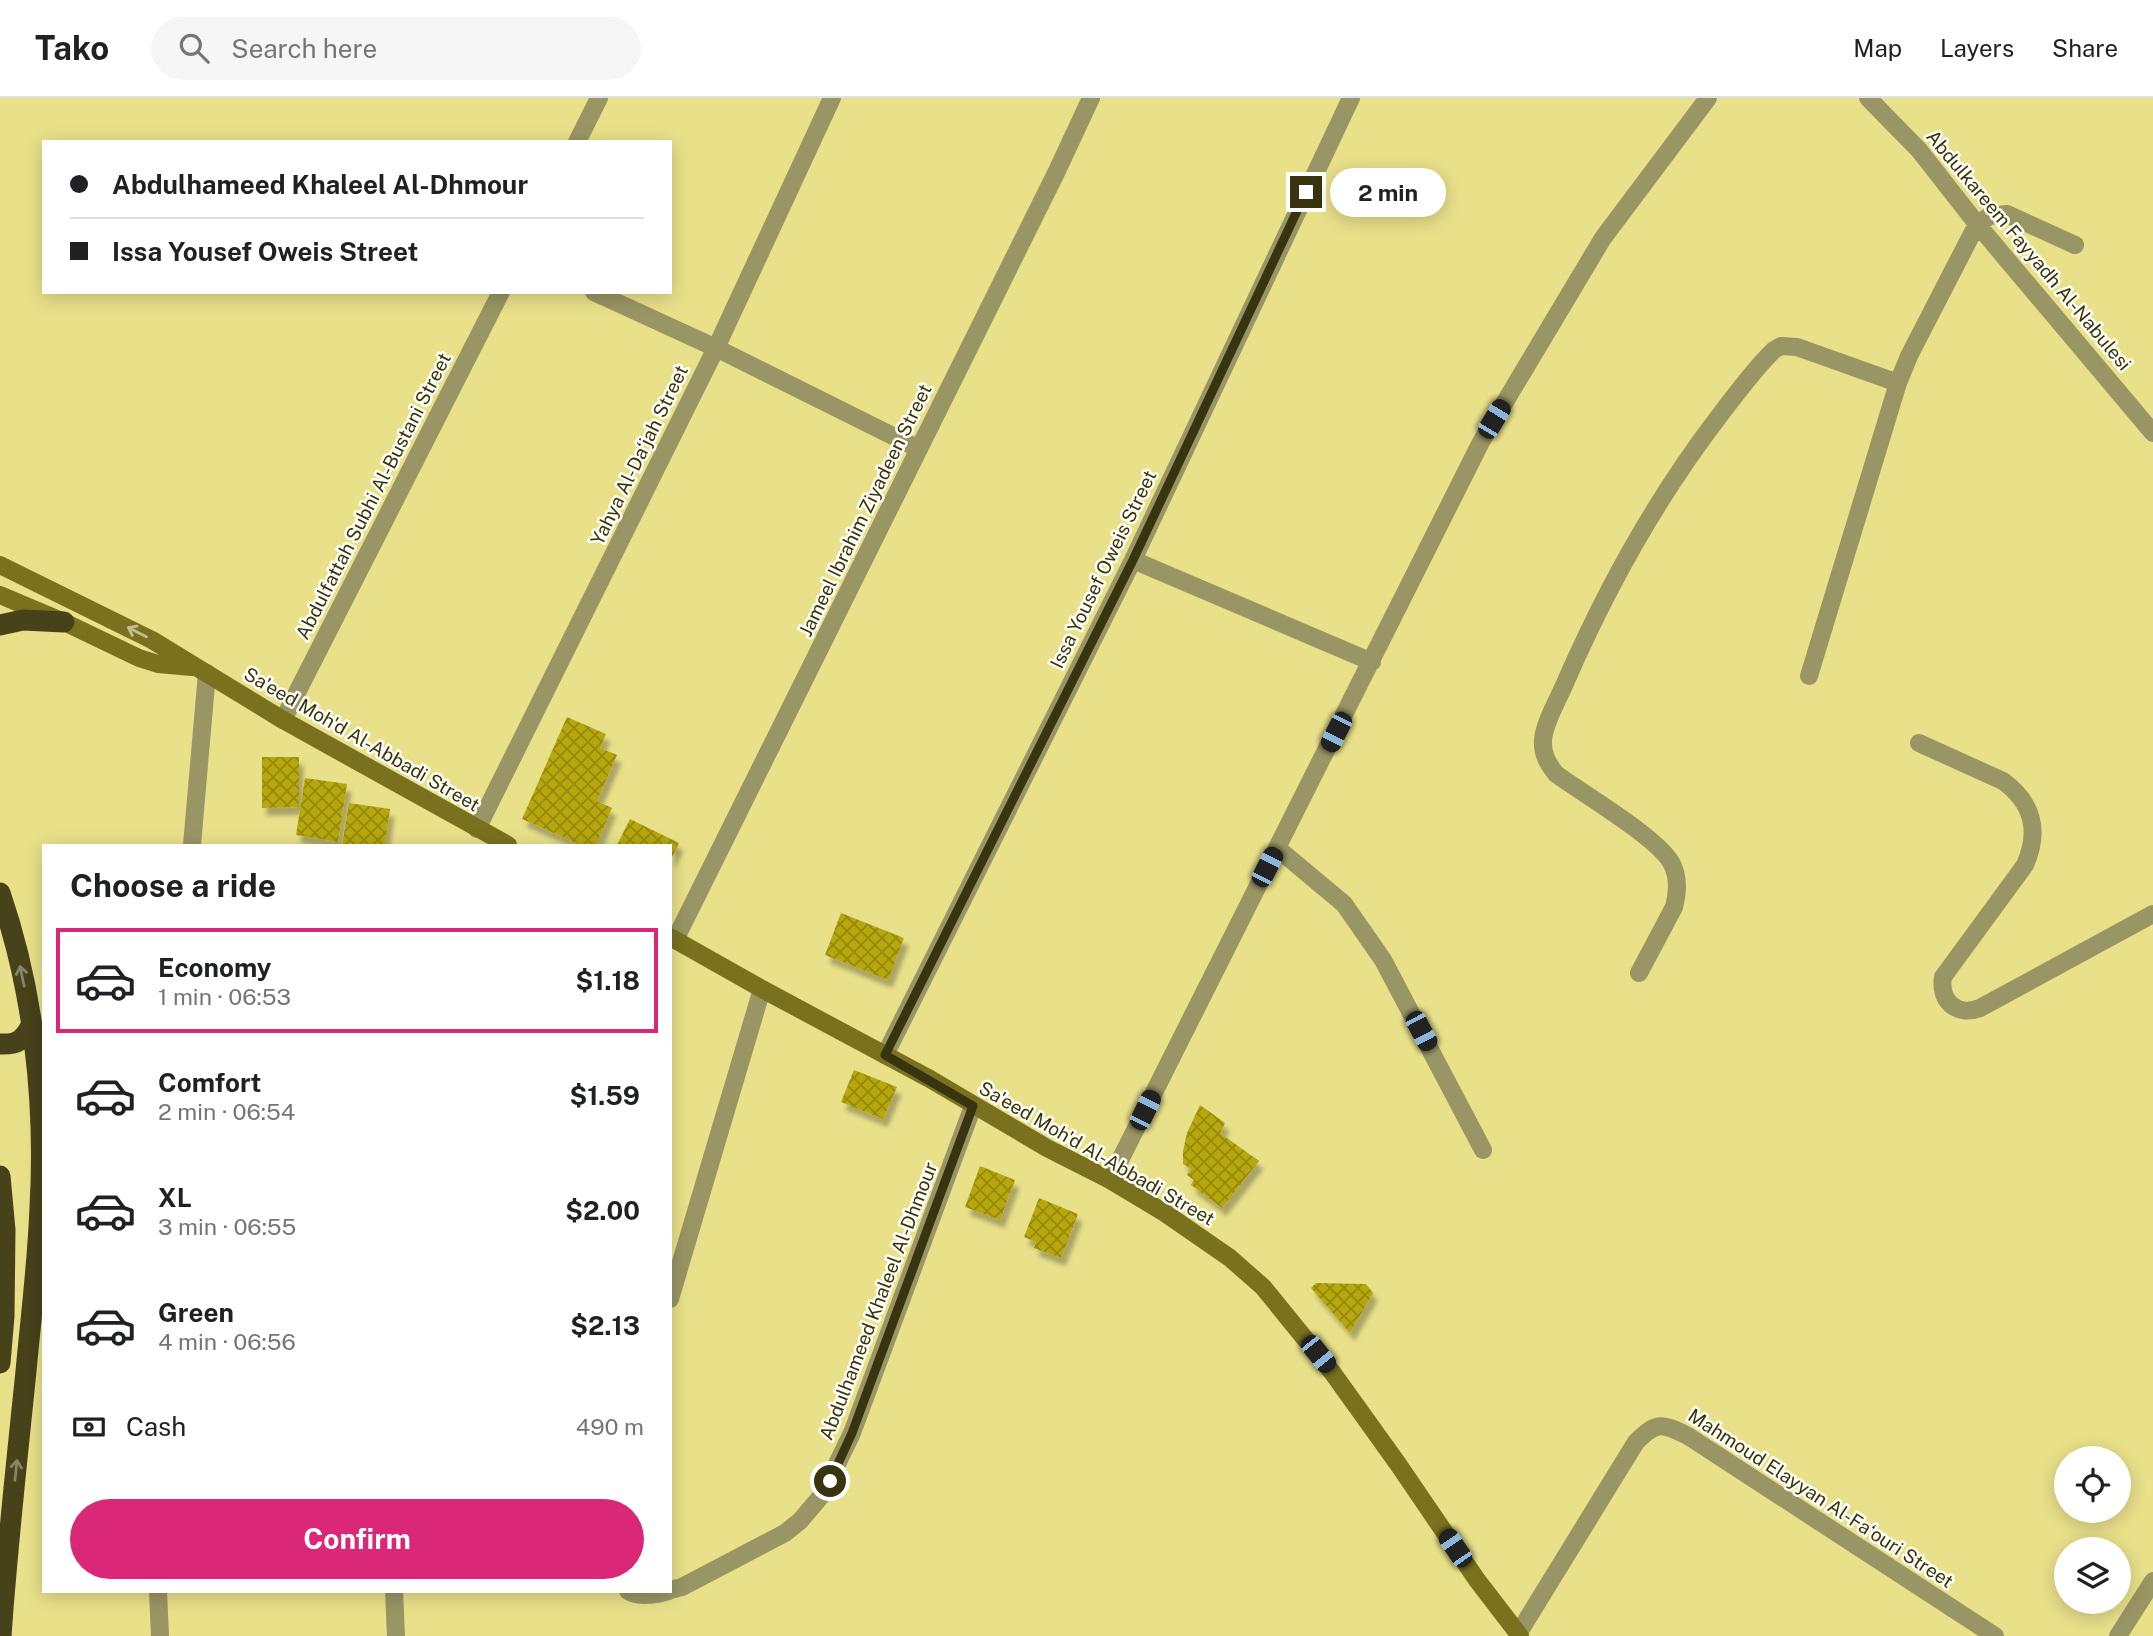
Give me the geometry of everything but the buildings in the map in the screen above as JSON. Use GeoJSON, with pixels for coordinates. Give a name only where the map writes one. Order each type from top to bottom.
{"type":"FeatureCollection","features":[{"type":"Feature","properties":{"kind":"highway"},"geometry":{"type":"LineString","coordinates":[[0,625],[23,620],[64,622]]}},
{"type":"Feature","properties":{"kind":"highway"},"geometry":{"type":"LineString","coordinates":[[0,893],[22,978],[31,1026],[40,1112],[40,1207],[1,1636]]}},
{"type":"Feature","properties":{"kind":"highway"},"geometry":{"type":"LineString","coordinates":[[0,1044],[11,1045],[24,1038],[31,1026]]}},
{"type":"Feature","properties":{"kind":"highway"},"geometry":{"type":"LineString","coordinates":[[0,1176],[4,1316],[0,1363]]}},
{"type":"Feature","properties":{"kind":"street"},"geometry":{"type":"LineString","coordinates":[[578,140],[599,98]]}},
{"type":"Feature","properties":{"kind":"street","name":"Yahya Al-Da‘jah Street"},"geometry":{"type":"LineString","coordinates":[[477,829],[716,348],[832,98]]}},
{"type":"Feature","properties":{"kind":"street","name":"Jameel Ibrahim Ziyadeen Street"},"geometry":{"type":"LineString","coordinates":[[673,938],[919,449],[1091,98]]}},
{"type":"Feature","properties":{"kind":"street","name":"Issa Yousef Oweis Street"},"geometry":{"type":"LineString","coordinates":[[885,1055],[1133,560],[1351,98]]}},
{"type":"Feature","properties":{"kind":"street"},"geometry":{"type":"LineString","coordinates":[[1110,1180],[1481,442],[1603,238],[1708,98]]}},
{"type":"Feature","properties":{"kind":"street","name":"Abdulkareem Fayyadh Al-Nabulesi"},"geometry":{"type":"LineString","coordinates":[[1868,98],[1919,150],[1977,224],[2150,425]]}},
{"type":"Feature","properties":{"kind":"street"},"geometry":{"type":"LineString","coordinates":[[1809,676],[1898,383],[1909,356],[1977,224],[1990,216],[2007,214],[2076,245]]}},
{"type":"Feature","properties":{"kind":"street","name":"Abdulfattah Subhi Al-Bustani Street"},"geometry":{"type":"LineString","coordinates":[[283,720],[500,294]]}},
{"type":"Feature","properties":{"kind":"street"},"geometry":{"type":"LineString","coordinates":[[598,294],[716,348],[919,449]]}},
{"type":"Feature","properties":{"kind":"street"},"geometry":{"type":"LineString","coordinates":[[1639,973],[1674,907],[1677,884],[1675,873],[1671,862],[1657,845],[1556,774],[1546,760],[1544,733],[1573,666],[1609,590],[1657,505],[1706,433],[1774,350],[1781,346],[1797,347],[1898,383]]}},
{"type":"Feature","properties":{"kind":"street"},"geometry":{"type":"LineString","coordinates":[[1133,560],[1372,662]]}},
{"type":"Feature","properties":{"kind":"street","name":"Sa'eed Moh'd Al-Abbadi Street"},"geometry":{"type":"LineString","coordinates":[[0,565],[152,640],[283,720],[504,844]]}},
{"type":"Feature","properties":{"kind":"street","name":"Sa'eed Moh'd Al-Abbadi Street"},"geometry":{"type":"LineString","coordinates":[[0,595],[139,658],[158,664],[201,670]]}},
{"type":"Feature","properties":{"kind":"street"},"geometry":{"type":"LineString","coordinates":[[192,844],[201,670]]}},
{"type":"Feature","properties":{"kind":"street"},"geometry":{"type":"LineString","coordinates":[[1919,743],[2012,787],[2026,805],[2033,828],[2030,853],[2025,866],[1943,977],[1943,993],[1952,1006],[1965,1011],[1980,1008],[2153,914]]}},
{"type":"Feature","properties":{"kind":"street"},"geometry":{"type":"LineString","coordinates":[[1277,848],[1344,904],[1384,960],[1483,1150]]}},
{"type":"Feature","properties":{"kind":"street","name":"Sa'eed Moh'd Al-Abbadi Street"},"geometry":{"type":"LineString","coordinates":[[673,938],[1110,1180],[1202,1237],[1230,1258],[1263,1287],[1332,1372],[1477,1580],[1519,1635]]}},
{"type":"Feature","properties":{"kind":"street"},"geometry":{"type":"LineString","coordinates":[[672,1292],[762,989]]}},
{"type":"Feature","properties":{"kind":"street","name":"Abdulhameed Khaleel Al-Dhmour"},"geometry":{"type":"LineString","coordinates":[[672,1590],[785,1533],[800,1521],[822,1495],[852,1433],[973,1106]]}},
{"type":"Feature","properties":{"kind":"street","name":"Mahmoud Elayyan Al-Fa‘ouri Street"},"geometry":{"type":"LineString","coordinates":[[1519,1635],[1636,1442],[1653,1426],[1664,1425],[1688,1436],[1995,1636]]}},
{"type":"Feature","properties":{"kind":"street"},"geometry":{"type":"LineString","coordinates":[[2118,1636],[2153,1581]]}},
{"type":"Feature","properties":{"kind":"street"},"geometry":{"type":"LineString","coordinates":[[158,1593],[160,1636]]}},
{"type":"Feature","properties":{"kind":"street"},"geometry":{"type":"LineString","coordinates":[[394,1593],[396,1636]]}},
{"type":"Feature","properties":{"kind":"street","name":"Abdulhameed Khaleel Al-Dhmour"},"geometry":{"type":"LineString","coordinates":[[631,1593],[658,1593]]}},
{"type":"Feature","properties":{"kind":"route"},"geometry":{"type":"LineString","coordinates":[[830,1481],[852,1433],[973,1106],[885,1055],[1133,560],[1306,192]]}}]}
